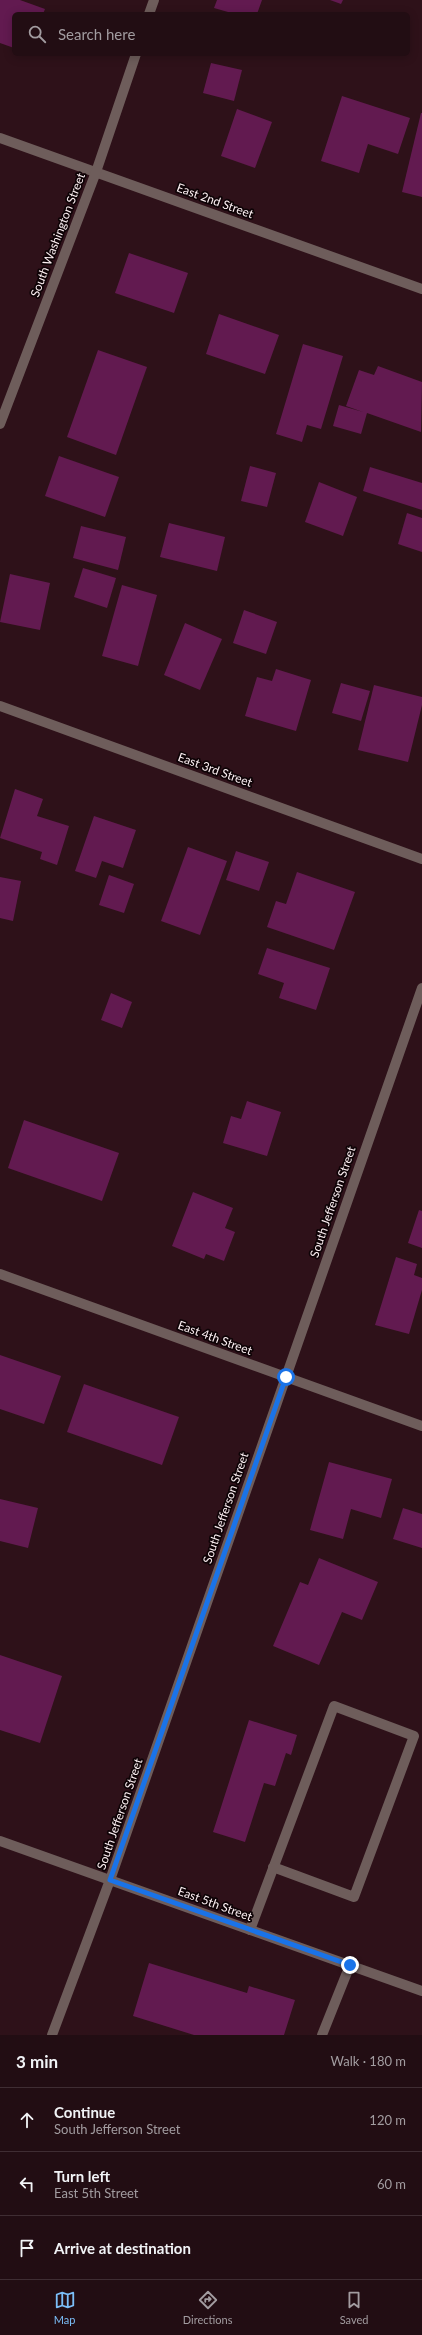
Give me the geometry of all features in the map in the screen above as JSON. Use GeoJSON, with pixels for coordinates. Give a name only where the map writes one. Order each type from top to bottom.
{"type":"FeatureCollection","features":[{"type":"Feature","properties":{"kind":"street"},"geometry":{"type":"LineString","coordinates":[[150,12],[154,0]]}},
{"type":"Feature","properties":{"kind":"street","name":"South Washington Street"},"geometry":{"type":"LineString","coordinates":[[0,424],[96,172],[135,56]]}},
{"type":"Feature","properties":{"kind":"street","name":"East 2nd Street"},"geometry":{"type":"LineString","coordinates":[[0,138],[422,289]]}},
{"type":"Feature","properties":{"kind":"street","name":"East 3rd Street"},"geometry":{"type":"LineString","coordinates":[[0,706],[422,858]]}},
{"type":"Feature","properties":{"kind":"street","name":"South Jefferson Street"},"geometry":{"type":"LineString","coordinates":[[52,2035],[110,1880],[422,988]]}},
{"type":"Feature","properties":{"kind":"street","name":"East 4th Street"},"geometry":{"type":"LineString","coordinates":[[0,1274],[422,1426]]}},
{"type":"Feature","properties":{"kind":"street"},"geometry":{"type":"LineString","coordinates":[[250,1930],[334,1706],[414,1736],[354,1897],[274,1868]]}},
{"type":"Feature","properties":{"kind":"street","name":"East 5th Street"},"geometry":{"type":"LineString","coordinates":[[0,1841],[422,1991]]}},
{"type":"Feature","properties":{"kind":"street"},"geometry":{"type":"LineString","coordinates":[[322,2035],[350,1965]]}},
{"type":"Feature","properties":{"kind":"building"},"geometry":{"type":"Polygon","coordinates":[[[0,0],[20,0],[45,9],[44,12],[12,12],[12,47],[0,43],[0,0]]]}},
{"type":"Feature","properties":{"kind":"building"},"geometry":{"type":"Polygon","coordinates":[[[217,0],[262,0],[258,12],[228,12],[214,8],[217,0]]]}},
{"type":"Feature","properties":{"kind":"building"},"geometry":{"type":"Polygon","coordinates":[[[330,0],[343,0],[341,4],[330,0]]]}},
{"type":"Feature","properties":{"kind":"building"},"geometry":{"type":"Polygon","coordinates":[[[211,63],[242,70],[234,101],[203,93],[211,63]]]}},
{"type":"Feature","properties":{"kind":"building"},"geometry":{"type":"Polygon","coordinates":[[[342,96],[410,118],[398,154],[368,144],[359,173],[321,161],[342,96]]]}},
{"type":"Feature","properties":{"kind":"building"},"geometry":{"type":"Polygon","coordinates":[[[237,109],[272,122],[255,168],[221,156],[237,109]]]}},
{"type":"Feature","properties":{"kind":"building"},"geometry":{"type":"Polygon","coordinates":[[[422,113],[422,197],[402,192],[422,113]]]}},
{"type":"Feature","properties":{"kind":"building"},"geometry":{"type":"Polygon","coordinates":[[[129,253],[188,273],[174,313],[115,293],[129,253]]]}},
{"type":"Feature","properties":{"kind":"building"},"geometry":{"type":"Polygon","coordinates":[[[219,314],[279,335],[265,374],[206,354],[219,314]]]}},
{"type":"Feature","properties":{"kind":"building"},"geometry":{"type":"Polygon","coordinates":[[[303,344],[343,356],[321,429],[307,425],[302,442],[276,434],[303,344]]]}},
{"type":"Feature","properties":{"kind":"building"},"geometry":{"type":"Polygon","coordinates":[[[98,350],[147,367],[116,455],[67,437],[98,350]]]}},
{"type":"Feature","properties":{"kind":"building"},"geometry":{"type":"Polygon","coordinates":[[[378,366],[422,382],[421,432],[367,413],[361,434],[333,426],[339,405],[363,412],[346,406],[359,370],[374,375],[378,366]]]}},
{"type":"Feature","properties":{"kind":"building"},"geometry":{"type":"Polygon","coordinates":[[[59,456],[119,477],[105,517],[45,496],[59,456]]]}},
{"type":"Feature","properties":{"kind":"building"},"geometry":{"type":"Polygon","coordinates":[[[250,466],[276,473],[267,507],[241,501],[250,466]]]}},
{"type":"Feature","properties":{"kind":"building"},"geometry":{"type":"Polygon","coordinates":[[[370,467],[422,483],[422,510],[363,491],[370,467]]]}},
{"type":"Feature","properties":{"kind":"building"},"geometry":{"type":"Polygon","coordinates":[[[319,482],[357,497],[343,536],[305,522],[319,482]]]}},
{"type":"Feature","properties":{"kind":"building"},"geometry":{"type":"Polygon","coordinates":[[[407,513],[422,518],[422,552],[398,544],[407,513]]]}},
{"type":"Feature","properties":{"kind":"building"},"geometry":{"type":"Polygon","coordinates":[[[169,523],[225,537],[217,571],[160,557],[169,523]]]}},
{"type":"Feature","properties":{"kind":"building"},"geometry":{"type":"Polygon","coordinates":[[[81,526],[126,537],[118,570],[73,558],[81,526]]]}},
{"type":"Feature","properties":{"kind":"building"},"geometry":{"type":"Polygon","coordinates":[[[83,568],[116,578],[107,608],[74,597],[83,568]]]}},
{"type":"Feature","properties":{"kind":"building"},"geometry":{"type":"Polygon","coordinates":[[[10,574],[50,583],[40,630],[0,622],[10,574]]]}},
{"type":"Feature","properties":{"kind":"building"},"geometry":{"type":"Polygon","coordinates":[[[122,585],[157,595],[138,666],[102,656],[122,585]]]}},
{"type":"Feature","properties":{"kind":"building"},"geometry":{"type":"Polygon","coordinates":[[[244,610],[277,622],[266,654],[233,643],[244,610]]]}},
{"type":"Feature","properties":{"kind":"building"},"geometry":{"type":"Polygon","coordinates":[[[185,623],[222,639],[200,690],[164,675],[185,623]]]}},
{"type":"Feature","properties":{"kind":"building"},"geometry":{"type":"Polygon","coordinates":[[[276,669],[311,680],[296,731],[245,716],[257,677],[272,681],[276,669]]]}},
{"type":"Feature","properties":{"kind":"building"},"geometry":{"type":"Polygon","coordinates":[[[341,683],[370,691],[361,721],[332,713],[341,683]]]}},
{"type":"Feature","properties":{"kind":"building"},"geometry":{"type":"Polygon","coordinates":[[[374,685],[422,697],[422,705],[408,762],[358,750],[374,685]]]}},
{"type":"Feature","properties":{"kind":"building"},"geometry":{"type":"Polygon","coordinates":[[[15,789],[43,799],[37,816],[69,826],[57,865],[40,859],[42,852],[0,838],[15,789]]]}},
{"type":"Feature","properties":{"kind":"building"},"geometry":{"type":"Polygon","coordinates":[[[94,816],[136,830],[123,868],[102,861],[96,878],[75,871],[94,816]]]}},
{"type":"Feature","properties":{"kind":"building"},"geometry":{"type":"Polygon","coordinates":[[[188,847],[227,861],[200,935],[161,921],[188,847]]]}},
{"type":"Feature","properties":{"kind":"building"},"geometry":{"type":"Polygon","coordinates":[[[236,851],[269,862],[259,891],[226,880],[236,851]]]}},
{"type":"Feature","properties":{"kind":"building"},"geometry":{"type":"Polygon","coordinates":[[[297,872],[355,892],[334,950],[267,927],[276,901],[286,904],[297,872]]]}},
{"type":"Feature","properties":{"kind":"building"},"geometry":{"type":"Polygon","coordinates":[[[109,875],[134,884],[124,913],[99,905],[109,875]]]}},
{"type":"Feature","properties":{"kind":"building"},"geometry":{"type":"Polygon","coordinates":[[[0,877],[21,881],[13,921],[0,918],[0,877]]]}},
{"type":"Feature","properties":{"kind":"building"},"geometry":{"type":"Polygon","coordinates":[[[267,948],[330,968],[316,1010],[279,998],[284,983],[258,974],[267,948]]]}},
{"type":"Feature","properties":{"kind":"building"},"geometry":{"type":"Polygon","coordinates":[[[111,993],[132,1002],[122,1028],[101,1020],[111,993]]]}},
{"type":"Feature","properties":{"kind":"building"},"geometry":{"type":"Polygon","coordinates":[[[247,1101],[281,1112],[267,1156],[223,1143],[231,1116],[241,1119],[247,1101]]]}},
{"type":"Feature","properties":{"kind":"building"},"geometry":{"type":"Polygon","coordinates":[[[24,1120],[119,1153],[102,1201],[8,1168],[24,1120]]]}},
{"type":"Feature","properties":{"kind":"building"},"geometry":{"type":"Polygon","coordinates":[[[193,1192],[233,1208],[225,1228],[235,1232],[224,1261],[206,1254],[204,1259],[172,1246],[193,1192]]]}},
{"type":"Feature","properties":{"kind":"building"},"geometry":{"type":"Polygon","coordinates":[[[419,1210],[422,1211],[422,1248],[408,1243],[419,1210]]]}},
{"type":"Feature","properties":{"kind":"building"},"geometry":{"type":"Polygon","coordinates":[[[396,1257],[417,1264],[414,1275],[422,1278],[422,1290],[409,1334],[375,1325],[396,1257]]]}},
{"type":"Feature","properties":{"kind":"building"},"geometry":{"type":"Polygon","coordinates":[[[0,1355],[61,1376],[44,1424],[0,1409],[0,1355]]]}},
{"type":"Feature","properties":{"kind":"building"},"geometry":{"type":"Polygon","coordinates":[[[84,1384],[179,1417],[162,1465],[67,1432],[84,1384]]]}},
{"type":"Feature","properties":{"kind":"building"},"geometry":{"type":"Polygon","coordinates":[[[329,1462],[392,1479],[381,1518],[351,1509],[343,1539],[310,1530],[329,1462]]]}},
{"type":"Feature","properties":{"kind":"building"},"geometry":{"type":"Polygon","coordinates":[[[0,1499],[38,1508],[28,1548],[0,1541],[0,1499]]]}},
{"type":"Feature","properties":{"kind":"building"},"geometry":{"type":"Polygon","coordinates":[[[403,1508],[422,1514],[422,1548],[393,1539],[403,1508]]]}},
{"type":"Feature","properties":{"kind":"building"},"geometry":{"type":"Polygon","coordinates":[[[319,1558],[378,1582],[362,1620],[342,1612],[319,1665],[273,1646],[300,1582],[308,1585],[319,1558]]]}},
{"type":"Feature","properties":{"kind":"building"},"geometry":{"type":"Polygon","coordinates":[[[0,1655],[62,1676],[40,1743],[0,1730],[0,1655]]]}},
{"type":"Feature","properties":{"kind":"building"},"geometry":{"type":"Polygon","coordinates":[[[249,1720],[297,1735],[291,1755],[286,1753],[275,1786],[264,1783],[245,1842],[213,1832],[249,1720]]]}},
{"type":"Feature","properties":{"kind":"building"},"geometry":{"type":"Polygon","coordinates":[[[149,1963],[247,1993],[249,1986],[295,2000],[284,2035],[194,2035],[133,2016],[149,1963]]]}},
{"type":"Feature","properties":{"kind":"route"},"geometry":{"type":"LineString","coordinates":[[286,1377],[110,1880],[350,1965]]}}]}
